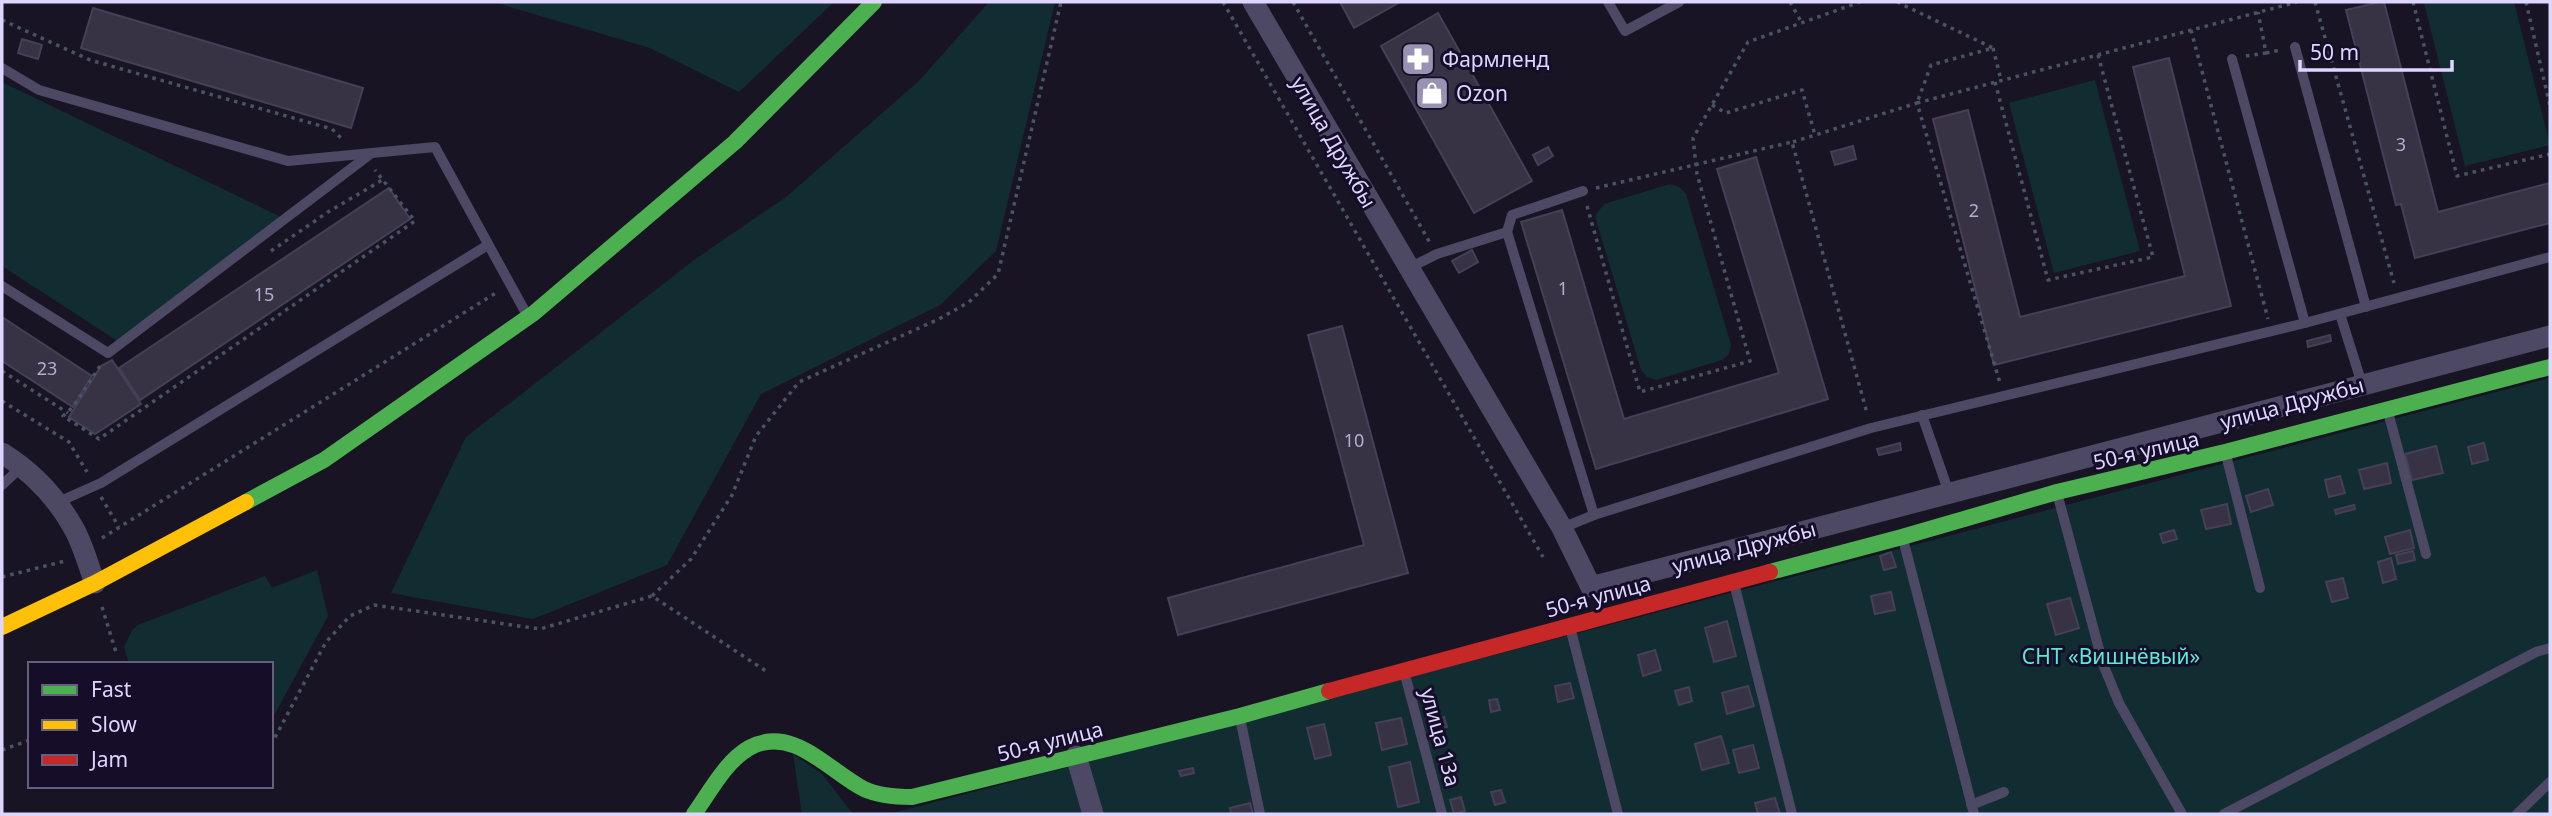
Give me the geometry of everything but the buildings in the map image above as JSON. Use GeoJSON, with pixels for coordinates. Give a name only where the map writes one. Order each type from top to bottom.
{"type":"FeatureCollection","features":[{"type":"Feature","properties":{"kind":"street"},"geometry":{"type":"LineString","coordinates":[[2,627],[95,583],[324,460],[528,317],[735,142],[874,2]]}},
{"type":"Feature","properties":{"kind":"street","name":"улица Дружбы"},"geometry":{"type":"LineString","coordinates":[[1253,2],[1562,528],[1591,587],[2550,336]]}},
{"type":"Feature","properties":{"kind":"street","name":"50-я улица"},"geometry":{"type":"LineString","coordinates":[[694,814],[730,764],[755,745],[771,741],[799,745],[863,788],[887,797],[914,801],[1076,756],[1240,716],[1902,537],[2057,492],[2225,452],[2550,366]]}},
{"type":"Feature","properties":{"kind":"street"},"geometry":{"type":"LineString","coordinates":[[2,453],[22,466],[56,503],[74,528],[95,583]]}},
{"type":"Feature","properties":{"kind":"street"},"geometry":{"type":"LineString","coordinates":[[1076,756],[1093,814]]}},
{"type":"Feature","properties":{"kind":"lane"},"geometry":{"type":"LineString","coordinates":[[1608,2],[1625,32],[1679,2]]}},
{"type":"Feature","properties":{"kind":"lane"},"geometry":{"type":"LineString","coordinates":[[2295,47],[2366,307]]}},
{"type":"Feature","properties":{"kind":"lane"},"geometry":{"type":"LineString","coordinates":[[2232,59],[2305,323]]}},
{"type":"Feature","properties":{"kind":"lane"},"geometry":{"type":"LineString","coordinates":[[2,68],[39,90],[289,161],[435,147],[528,317]]}},
{"type":"Feature","properties":{"kind":"lane"},"geometry":{"type":"LineString","coordinates":[[2,286],[108,353],[371,153]]}},
{"type":"Feature","properties":{"kind":"lane"},"geometry":{"type":"LineString","coordinates":[[1583,191],[1512,215],[1507,232],[1594,515]]}},
{"type":"Feature","properties":{"kind":"lane"},"geometry":{"type":"LineString","coordinates":[[1409,268],[1437,254],[1507,232]]}},
{"type":"Feature","properties":{"kind":"lane"},"geometry":{"type":"LineString","coordinates":[[56,503],[94,485],[488,245]]}},
{"type":"Feature","properties":{"kind":"lane"},"geometry":{"type":"LineString","coordinates":[[1562,528],[1594,515],[1871,428],[2305,323],[2550,257]]}},
{"type":"Feature","properties":{"kind":"lane"},"geometry":{"type":"LineString","coordinates":[[2340,314],[2362,384]]}},
{"type":"Feature","properties":{"kind":"lane"},"geometry":{"type":"LineString","coordinates":[[2387,410],[2426,554]]}},
{"type":"Feature","properties":{"kind":"lane"},"geometry":{"type":"LineString","coordinates":[[1922,415],[1949,493]]}},
{"type":"Feature","properties":{"kind":"lane"},"geometry":{"type":"LineString","coordinates":[[2225,452],[2260,588]]}},
{"type":"Feature","properties":{"kind":"lane"},"geometry":{"type":"LineString","coordinates":[[2,485],[22,466]]}},
{"type":"Feature","properties":{"kind":"lane"},"geometry":{"type":"LineString","coordinates":[[2057,492],[2111,683],[2119,703],[2182,814]]}},
{"type":"Feature","properties":{"kind":"lane"},"geometry":{"type":"LineString","coordinates":[[1902,537],[1973,810],[2004,792]]}},
{"type":"Feature","properties":{"kind":"lane"},"geometry":{"type":"LineString","coordinates":[[1734,582],[1792,814]]}},
{"type":"Feature","properties":{"kind":"lane"},"geometry":{"type":"LineString","coordinates":[[1569,625],[1618,814]]}},
{"type":"Feature","properties":{"kind":"lane"},"geometry":{"type":"LineString","coordinates":[[2224,814],[2536,652],[2550,648]]}},
{"type":"Feature","properties":{"kind":"lane","name":"улица 13а"},"geometry":{"type":"LineString","coordinates":[[1404,670],[1441,814]]}},
{"type":"Feature","properties":{"kind":"lane"},"geometry":{"type":"LineString","coordinates":[[1240,716],[1260,814]]}},
{"type":"Feature","properties":{"kind":"lane"},"geometry":{"type":"LineString","coordinates":[[2516,814],[2550,782]]}},
{"type":"Feature","properties":{"kind":"path"},"geometry":{"type":"LineString","coordinates":[[273,741],[326,642],[350,616],[374,604],[540,629],[652,596],[691,559],[732,495],[756,436],[799,382],[939,319],[969,302],[998,274],[1061,2]]}},
{"type":"Feature","properties":{"kind":"path"},"geometry":{"type":"LineString","coordinates":[[1223,2],[1544,557]]}},
{"type":"Feature","properties":{"kind":"path"},"geometry":{"type":"LineString","coordinates":[[1293,2],[1437,254]]}},
{"type":"Feature","properties":{"kind":"path"},"geometry":{"type":"LineString","coordinates":[[1790,2],[1802,23]]}},
{"type":"Feature","properties":{"kind":"path"},"geometry":{"type":"LineString","coordinates":[[1860,2],[1748,43],[1693,138],[1695,164],[1750,361],[1640,393],[1583,191],[1695,164],[1792,142],[1917,103],[2297,2]]}},
{"type":"Feature","properties":{"kind":"path"},"geometry":{"type":"LineString","coordinates":[[1897,2],[1993,48]]}},
{"type":"Feature","properties":{"kind":"path"},"geometry":{"type":"LineString","coordinates":[[2315,2],[2399,298]]}},
{"type":"Feature","properties":{"kind":"path"},"geometry":{"type":"LineString","coordinates":[[2413,2],[2457,176],[2550,153]]}},
{"type":"Feature","properties":{"kind":"path"},"geometry":{"type":"LineString","coordinates":[[2526,2],[2550,106]]}},
{"type":"Feature","properties":{"kind":"path"},"geometry":{"type":"LineString","coordinates":[[2232,59],[2266,52],[2258,12]]}},
{"type":"Feature","properties":{"kind":"path"},"geometry":{"type":"LineString","coordinates":[[2,20],[90,60],[332,129]]}},
{"type":"Feature","properties":{"kind":"path"},"geometry":{"type":"LineString","coordinates":[[2191,30],[2272,331]]}},
{"type":"Feature","properties":{"kind":"path"},"geometry":{"type":"LineString","coordinates":[[1993,48],[2001,80]]}},
{"type":"Feature","properties":{"kind":"path"},"geometry":{"type":"LineString","coordinates":[[1993,48],[1931,65],[1917,103],[2003,396]]}},
{"type":"Feature","properties":{"kind":"path"},"geometry":{"type":"LineString","coordinates":[[1995,82],[2048,280],[2153,257],[2098,55]]}},
{"type":"Feature","properties":{"kind":"path"},"geometry":{"type":"LineString","coordinates":[[1712,105],[1726,113],[1802,90],[1815,135]]}},
{"type":"Feature","properties":{"kind":"path"},"geometry":{"type":"LineString","coordinates":[[1792,142],[1871,428]]}},
{"type":"Feature","properties":{"kind":"path"},"geometry":{"type":"LineString","coordinates":[[90,359],[101,366],[63,416],[99,439],[415,220],[384,179]]}},
{"type":"Feature","properties":{"kind":"path"},"geometry":{"type":"LineString","coordinates":[[2,577],[63,562],[510,284]]}},
{"type":"Feature","properties":{"kind":"path"},"geometry":{"type":"LineString","coordinates":[[2,371],[68,412]]}},
{"type":"Feature","properties":{"kind":"path"},"geometry":{"type":"LineString","coordinates":[[2,401],[69,442],[119,527]]}},
{"type":"Feature","properties":{"kind":"path"},"geometry":{"type":"LineString","coordinates":[[95,583],[116,652]]}},
{"type":"Feature","properties":{"kind":"path"},"geometry":{"type":"LineString","coordinates":[[652,596],[766,671]]}},
{"type":"Feature","properties":{"kind":"path"},"geometry":{"type":"LineString","coordinates":[[2,750],[28,741]]}},
{"type":"Feature","properties":{"kind":"green space"},"geometry":{"type":"Polygon","coordinates":[[[493,2],[834,2],[739,92],[650,48],[493,2]]]}},
{"type":"Feature","properties":{"kind":"green space"},"geometry":{"type":"Polygon","coordinates":[[[989,2],[1055,2],[996,251],[940,305],[761,394],[667,565],[533,619],[391,593],[466,437],[694,260],[786,197],[919,81],[989,2]]]}},
{"type":"Feature","properties":{"kind":"green space"},"geometry":{"type":"Polygon","coordinates":[[[2514,2],[2550,145],[2465,166],[2424,3],[2514,2]]]}},
{"type":"Feature","properties":{"kind":"green space"},"geometry":{"type":"Polygon","coordinates":[[[2095,80],[2140,251],[2054,273],[2009,103],[2095,80]]]}},
{"type":"Feature","properties":{"kind":"green space"},"geometry":{"type":"Polygon","coordinates":[[[2,82],[283,218],[119,342],[2,266],[2,82]]]}},
{"type":"Feature","properties":{"kind":"green space"},"geometry":{"type":"Polygon","coordinates":[[[1670,184],[1679,187],[1686,194],[1731,345],[1729,354],[1722,360],[1656,380],[1647,377],[1641,370],[1595,216],[1604,204],[1670,184]]]}},
{"type":"Feature","properties":{"kind":"green space","name":"СНТ «Вишнёвый»"},"geometry":{"type":"Polygon","coordinates":[[[2550,378],[2550,814],[889,814],[2550,378]]]}},
{"type":"Feature","properties":{"kind":"green space"},"geometry":{"type":"Polygon","coordinates":[[[317,570],[328,616],[273,717],[273,662],[128,662],[124,647],[132,630],[138,625],[265,576],[272,588],[317,570]]]}},
{"type":"Feature","properties":{"kind":"green space"},"geometry":{"type":"Polygon","coordinates":[[[793,754],[822,774],[853,814],[802,814],[793,754]]]}},
{"type":"Feature","properties":{"kind":"traffic: fast"},"geometry":{"type":"LineString","coordinates":[[246,502],[324,460],[534,313],[735,142],[874,2]]}},
{"type":"Feature","properties":{"kind":"traffic: fast"},"geometry":{"type":"LineString","coordinates":[[1770,572],[2057,492],[2225,452],[2550,367]]}},
{"type":"Feature","properties":{"kind":"traffic: fast"},"geometry":{"type":"LineString","coordinates":[[694,814],[733,761],[749,748],[765,742],[780,742],[810,753],[864,789],[888,796],[912,797],[1240,716],[1329,691]]}},
{"type":"Feature","properties":{"kind":"traffic: slow"},"geometry":{"type":"LineString","coordinates":[[2,627],[95,583],[246,502]]}},
{"type":"Feature","properties":{"kind":"traffic: jam"},"geometry":{"type":"LineString","coordinates":[[1329,691],[1770,572]]}},
{"type":"Feature","properties":{"kind":"place","name":"Фармленд"},"geometry":{"type":"Point","coordinates":[1418,59]}},
{"type":"Feature","properties":{"kind":"place","name":"Ozon"},"geometry":{"type":"Point","coordinates":[1432,93]}}]}
